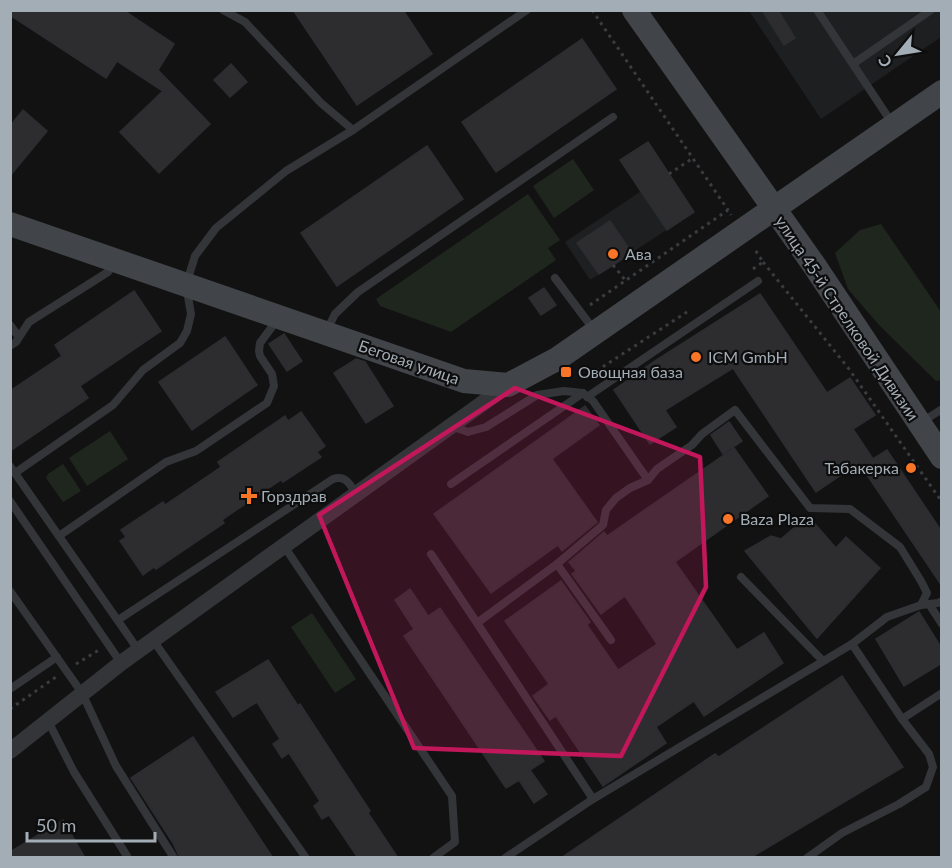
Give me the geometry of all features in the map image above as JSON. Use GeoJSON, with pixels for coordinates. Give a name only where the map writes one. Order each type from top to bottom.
{"type":"FeatureCollection","features":[{"type":"Feature","properties":{"kind":"street","name":"улица 45-й Стрелковой Дивизии"},"geometry":{"type":"LineString","coordinates":[[634,10],[814,265],[942,457]]}},
{"type":"Feature","properties":{"kind":"street","name":"улица 45-й Стрелковой Дивизии"},"geometry":{"type":"LineString","coordinates":[[773,208],[942,92]]}},
{"type":"Feature","properties":{"kind":"street"},"geometry":{"type":"LineString","coordinates":[[10,751],[121,663],[508,385],[549,364],[773,208]]}},
{"type":"Feature","properties":{"kind":"street","name":"Беговая улица"},"geometry":{"type":"LineString","coordinates":[[10,224],[464,381],[508,385]]}},
{"type":"Feature","properties":{"kind":"lane"},"geometry":{"type":"LineString","coordinates":[[223,10],[245,22],[321,103],[353,130]]}},
{"type":"Feature","properties":{"kind":"lane"},"geometry":{"type":"LineString","coordinates":[[139,651],[13,470],[113,405],[143,370],[180,344],[188,331],[191,314],[186,285],[195,256],[216,228],[286,171],[353,130],[527,10]]}},
{"type":"Feature","properties":{"kind":"lane"},"geometry":{"type":"LineString","coordinates":[[817,10],[894,125]]}},
{"type":"Feature","properties":{"kind":"lane"},"geometry":{"type":"LineString","coordinates":[[853,64],[931,10]]}},
{"type":"Feature","properties":{"kind":"lane"},"geometry":{"type":"LineString","coordinates":[[326,333],[335,314],[358,292],[614,117]]}},
{"type":"Feature","properties":{"kind":"lane"},"geometry":{"type":"LineString","coordinates":[[10,346],[29,322],[108,272],[116,260]]}},
{"type":"Feature","properties":{"kind":"lane"},"geometry":{"type":"LineString","coordinates":[[555,278],[596,332]]}},
{"type":"Feature","properties":{"kind":"lane"},"geometry":{"type":"LineString","coordinates":[[451,484],[758,281]]}},
{"type":"Feature","properties":{"kind":"lane"},"geometry":{"type":"LineString","coordinates":[[59,536],[166,462],[196,451],[267,403],[274,386],[272,374],[260,356],[260,343],[279,317]]}},
{"type":"Feature","properties":{"kind":"lane"},"geometry":{"type":"LineString","coordinates":[[10,325],[19,337]]}},
{"type":"Feature","properties":{"kind":"lane"},"geometry":{"type":"LineString","coordinates":[[451,426],[468,432],[486,427],[537,395],[564,391],[585,395],[597,407],[648,480]]}},
{"type":"Feature","properties":{"kind":"lane"},"geometry":{"type":"LineString","coordinates":[[918,424],[942,409]]}},
{"type":"Feature","properties":{"kind":"lane"},"geometry":{"type":"LineString","coordinates":[[477,623],[557,564],[603,525],[606,510],[616,498],[630,488],[648,480],[657,469],[692,445],[702,434],[735,410],[810,508],[850,508],[900,547],[927,593],[925,604]]}},
{"type":"Feature","properties":{"kind":"lane"},"geometry":{"type":"LineString","coordinates":[[118,620],[333,479],[339,477],[347,480],[356,494]]}},
{"type":"Feature","properties":{"kind":"lane"},"geometry":{"type":"LineString","coordinates":[[10,501],[121,663]]}},
{"type":"Feature","properties":{"kind":"lane"},"geometry":{"type":"LineString","coordinates":[[284,546],[452,796],[455,842],[433,858]]}},
{"type":"Feature","properties":{"kind":"lane"},"geometry":{"type":"LineString","coordinates":[[431,554],[594,799]]}},
{"type":"Feature","properties":{"kind":"lane"},"geometry":{"type":"LineString","coordinates":[[557,564],[611,640]]}},
{"type":"Feature","properties":{"kind":"lane"},"geometry":{"type":"LineString","coordinates":[[741,576],[823,661]]}},
{"type":"Feature","properties":{"kind":"lane"},"geometry":{"type":"LineString","coordinates":[[10,591],[82,693],[116,766],[174,858]]}},
{"type":"Feature","properties":{"kind":"lane"},"geometry":{"type":"LineString","coordinates":[[505,858],[594,799],[852,644],[887,617],[925,604],[942,601]]}},
{"type":"Feature","properties":{"kind":"lane"},"geometry":{"type":"LineString","coordinates":[[925,604],[942,624]]}},
{"type":"Feature","properties":{"kind":"lane"},"geometry":{"type":"LineString","coordinates":[[153,640],[306,858]]}},
{"type":"Feature","properties":{"kind":"lane"},"geometry":{"type":"LineString","coordinates":[[807,858],[842,833],[899,804],[926,786],[933,767],[929,754],[902,719],[852,644]]}},
{"type":"Feature","properties":{"kind":"lane"},"geometry":{"type":"LineString","coordinates":[[10,689],[57,657]]}},
{"type":"Feature","properties":{"kind":"lane"},"geometry":{"type":"LineString","coordinates":[[902,719],[942,693]]}},
{"type":"Feature","properties":{"kind":"lane"},"geometry":{"type":"LineString","coordinates":[[48,722],[74,772],[127,856],[125,858]]}},
{"type":"Feature","properties":{"kind":"path"},"geometry":{"type":"LineString","coordinates":[[592,10],[728,210]]}},
{"type":"Feature","properties":{"kind":"path"},"geometry":{"type":"LineString","coordinates":[[669,174],[693,158]]}},
{"type":"Feature","properties":{"kind":"path"},"geometry":{"type":"LineString","coordinates":[[763,262],[849,369],[942,502]]}},
{"type":"Feature","properties":{"kind":"path"},"geometry":{"type":"LineString","coordinates":[[613,265],[626,281]]}},
{"type":"Feature","properties":{"kind":"highlighted area"},"geometry":{"type":"Polygon","coordinates":[[[515,388],[700,457],[706,587],[621,756],[414,748],[319,515],[515,388]]]}},
{"type":"Feature","properties":{"kind":"shaded area"},"geometry":{"type":"Polygon","coordinates":[[[749,11],[941,11],[941,37],[821,119],[749,11]]]}},
{"type":"Feature","properties":{"kind":"shaded area"},"geometry":{"type":"Polygon","coordinates":[[[648,142],[694,212],[590,280],[565,242],[640,192],[620,160],[648,142]]]}},
{"type":"Feature","properties":{"kind":"shaded area"},"geometry":{"type":"Polygon","coordinates":[[[573,159],[594,190],[554,218],[533,186],[573,159]]]}},
{"type":"Feature","properties":{"kind":"shaded area"},"geometry":{"type":"Polygon","coordinates":[[[528,194],[560,240],[548,248],[556,260],[451,332],[380,306],[376,299],[528,194]]]}},
{"type":"Feature","properties":{"kind":"shaded area"},"geometry":{"type":"Polygon","coordinates":[[[881,224],[941,312],[941,380],[936,381],[879,325],[848,289],[835,253],[860,230],[881,224]]]}},
{"type":"Feature","properties":{"kind":"shaded area"},"geometry":{"type":"Polygon","coordinates":[[[110,431],[128,459],[87,486],[69,458],[110,431]]]}},
{"type":"Feature","properties":{"kind":"shaded area"},"geometry":{"type":"Polygon","coordinates":[[[63,464],[81,491],[63,502],[46,478],[48,474],[63,464]]]}},
{"type":"Feature","properties":{"kind":"shaded area"},"geometry":{"type":"Polygon","coordinates":[[[312,613],[356,679],[335,693],[291,627],[312,613]]]}},
{"type":"Feature","properties":{"kind":"building"},"geometry":{"type":"Polygon","coordinates":[[[10,10],[123,10],[174,44],[158,70],[210,124],[159,173],[120,132],[163,91],[117,61],[106,78],[10,15],[10,10]]]}},
{"type":"Feature","properties":{"kind":"building"},"geometry":{"type":"Polygon","coordinates":[[[293,10],[403,10],[432,54],[357,105],[293,10]]]}},
{"type":"Feature","properties":{"kind":"building"},"geometry":{"type":"Polygon","coordinates":[[[762,10],[778,10],[795,38],[784,45],[762,10]]]}},
{"type":"Feature","properties":{"kind":"building"},"geometry":{"type":"Polygon","coordinates":[[[582,39],[616,89],[496,172],[462,122],[582,39]]]}},
{"type":"Feature","properties":{"kind":"building"},"geometry":{"type":"Polygon","coordinates":[[[231,64],[247,82],[230,97],[214,80],[231,64]]]}},
{"type":"Feature","properties":{"kind":"building"},"geometry":{"type":"Polygon","coordinates":[[[23,110],[47,131],[10,176],[10,126],[23,110]]]}},
{"type":"Feature","properties":{"kind":"building"},"geometry":{"type":"Polygon","coordinates":[[[648,142],[694,212],[667,230],[620,160],[648,142]]]}},
{"type":"Feature","properties":{"kind":"building"},"geometry":{"type":"Polygon","coordinates":[[[427,146],[463,199],[337,286],[301,233],[427,146]]]}},
{"type":"Feature","properties":{"kind":"building"},"geometry":{"type":"Polygon","coordinates":[[[610,221],[632,253],[599,274],[577,243],[610,221]]]}},
{"type":"Feature","properties":{"kind":"building"},"geometry":{"type":"Polygon","coordinates":[[[544,288],[556,305],[541,315],[529,298],[544,288]]]}},
{"type":"Feature","properties":{"kind":"building"},"geometry":{"type":"Polygon","coordinates":[[[134,291],[161,331],[80,386],[88,398],[10,451],[10,391],[62,356],[55,345],[134,291]]]}},
{"type":"Feature","properties":{"kind":"building"},"geometry":{"type":"Polygon","coordinates":[[[760,294],[827,393],[850,378],[875,415],[853,429],[873,459],[887,450],[942,532],[942,586],[859,463],[816,492],[733,368],[665,410],[676,427],[650,444],[614,390],[653,362],[760,294]]]}},
{"type":"Feature","properties":{"kind":"building"},"geometry":{"type":"Polygon","coordinates":[[[284,334],[302,361],[287,371],[269,344],[284,334]]]}},
{"type":"Feature","properties":{"kind":"building"},"geometry":{"type":"Polygon","coordinates":[[[225,337],[257,385],[192,430],[159,382],[225,337]]]}},
{"type":"Feature","properties":{"kind":"building"},"geometry":{"type":"Polygon","coordinates":[[[356,359],[365,362],[393,406],[366,423],[334,373],[356,359]]]}},
{"type":"Feature","properties":{"kind":"building"},"geometry":{"type":"Polygon","coordinates":[[[585,406],[599,425],[552,459],[597,522],[562,551],[558,545],[491,593],[434,514],[585,406]]]}},
{"type":"Feature","properties":{"kind":"building"},"geometry":{"type":"Polygon","coordinates":[[[301,412],[325,446],[317,452],[321,457],[283,482],[281,480],[222,520],[224,523],[156,569],[154,567],[143,575],[120,541],[126,537],[121,530],[163,502],[165,505],[221,467],[218,462],[285,416],[288,421],[301,412]]]}},
{"type":"Feature","properties":{"kind":"building"},"geometry":{"type":"Polygon","coordinates":[[[729,422],[742,441],[723,454],[711,435],[729,422]]]}},
{"type":"Feature","properties":{"kind":"building"},"geometry":{"type":"Polygon","coordinates":[[[734,448],[768,496],[675,562],[737,650],[764,633],[783,663],[704,716],[694,701],[656,727],[666,743],[603,786],[556,716],[550,720],[533,696],[549,684],[505,621],[561,581],[590,622],[587,625],[618,670],[657,644],[625,596],[601,614],[572,574],[576,571],[569,562],[604,532],[607,536],[734,448]]]}},
{"type":"Feature","properties":{"kind":"building"},"geometry":{"type":"Polygon","coordinates":[[[808,516],[836,548],[846,537],[880,568],[817,638],[745,551],[771,536],[781,539],[808,516]]]}},
{"type":"Feature","properties":{"kind":"building"},"geometry":{"type":"Polygon","coordinates":[[[410,589],[428,616],[440,608],[544,761],[530,770],[547,794],[534,803],[519,780],[506,788],[404,636],[414,629],[395,600],[410,589]]]}},
{"type":"Feature","properties":{"kind":"building"},"geometry":{"type":"Polygon","coordinates":[[[919,612],[942,649],[942,663],[904,686],[876,639],[919,612]]]}},
{"type":"Feature","properties":{"kind":"building"},"geometry":{"type":"Polygon","coordinates":[[[268,660],[298,706],[300,704],[398,858],[358,858],[329,815],[322,819],[314,806],[320,801],[289,753],[282,758],[273,744],[280,739],[257,702],[233,717],[216,692],[268,660]]]}},
{"type":"Feature","properties":{"kind":"building"},"geometry":{"type":"Polygon","coordinates":[[[842,676],[903,767],[750,858],[561,858],[715,754],[719,757],[842,676]]]}},
{"type":"Feature","properties":{"kind":"building"},"geometry":{"type":"Polygon","coordinates":[[[193,737],[273,858],[180,858],[173,843],[131,778],[193,737]]]}},
{"type":"Feature","properties":{"kind":"building"},"geometry":{"type":"Polygon","coordinates":[[[63,820],[85,858],[10,858],[10,852],[63,820]]]}},
{"type":"Feature","properties":{"kind":"place","name":"Ава"},"geometry":{"type":"Point","coordinates":[613,254]}},
{"type":"Feature","properties":{"kind":"place","name":"ICM GmbH"},"geometry":{"type":"Point","coordinates":[696,357]}},
{"type":"Feature","properties":{"kind":"place","name":"Овощная база"},"geometry":{"type":"Point","coordinates":[566,372]}},
{"type":"Feature","properties":{"kind":"place","name":"Табакерка"},"geometry":{"type":"Point","coordinates":[911,468]}},
{"type":"Feature","properties":{"kind":"place","name":"Горздрав"},"geometry":{"type":"Point","coordinates":[249,496]}},
{"type":"Feature","properties":{"kind":"place","name":"Baza Plaza"},"geometry":{"type":"Point","coordinates":[728,519]}}]}
